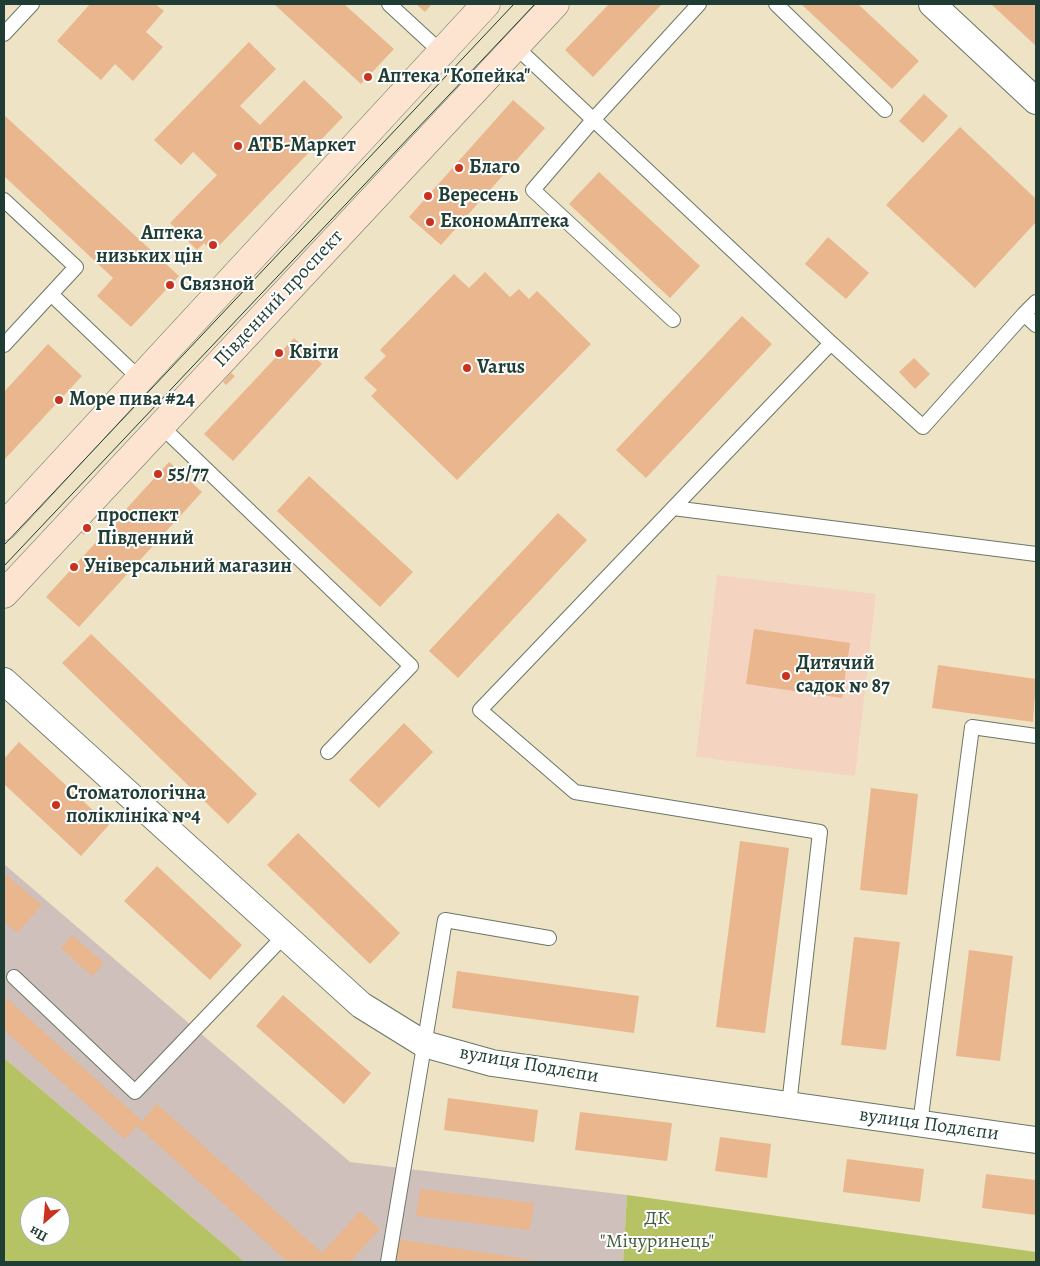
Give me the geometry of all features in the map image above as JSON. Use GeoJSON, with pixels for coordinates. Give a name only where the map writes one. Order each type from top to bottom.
{"type":"FeatureCollection","features":[{"type":"Feature","properties":{"kind":"main road"},"geometry":{"type":"LineString","coordinates":[[4,526],[486,4]]}},
{"type":"Feature","properties":{"kind":"main road","name":"Південний проспект"},"geometry":{"type":"LineString","coordinates":[[4,594],[555,4]]}},
{"type":"Feature","properties":{"kind":"street"},"geometry":{"type":"LineString","coordinates":[[932,4],[1036,101]]}},
{"type":"Feature","properties":{"kind":"street","name":"вулиця Подлєпи"},"geometry":{"type":"LineString","coordinates":[[4,681],[362,1006],[424,1044],[492,1063],[1036,1140]]}},
{"type":"Feature","properties":{"kind":"lane"},"geometry":{"type":"LineString","coordinates":[[4,34],[32,4]]}},
{"type":"Feature","properties":{"kind":"lane"},"geometry":{"type":"LineString","coordinates":[[389,4],[441,52]]}},
{"type":"Feature","properties":{"kind":"lane"},"geometry":{"type":"LineString","coordinates":[[672,320],[533,190],[593,120],[700,4]]}},
{"type":"Feature","properties":{"kind":"lane"},"geometry":{"type":"LineString","coordinates":[[776,4],[885,110]]}},
{"type":"Feature","properties":{"kind":"lane"},"geometry":{"type":"LineString","coordinates":[[515,46],[831,343],[923,426],[1036,302]]}},
{"type":"Feature","properties":{"kind":"lane"},"geometry":{"type":"LineString","coordinates":[[4,200],[76,266],[4,345]]}},
{"type":"Feature","properties":{"kind":"lane"},"geometry":{"type":"LineString","coordinates":[[51,294],[140,379]]}},
{"type":"Feature","properties":{"kind":"lane"},"geometry":{"type":"LineString","coordinates":[[1024,314],[1036,325]]}},
{"type":"Feature","properties":{"kind":"lane"},"geometry":{"type":"LineString","coordinates":[[789,1105],[820,832],[575,792],[480,710],[831,343]]}},
{"type":"Feature","properties":{"kind":"lane"},"geometry":{"type":"LineString","coordinates":[[161,426],[411,666],[328,752]]}},
{"type":"Feature","properties":{"kind":"lane"},"geometry":{"type":"LineString","coordinates":[[673,508],[1036,554]]}},
{"type":"Feature","properties":{"kind":"lane"},"geometry":{"type":"LineString","coordinates":[[920,1124],[972,727],[1036,736]]}},
{"type":"Feature","properties":{"kind":"lane"},"geometry":{"type":"LineString","coordinates":[[388,1262],[445,920],[549,938]]}},
{"type":"Feature","properties":{"kind":"lane"},"geometry":{"type":"LineString","coordinates":[[14,977],[135,1092],[284,936]]}},
{"type":"Feature","properties":{"kind":"shaded area","name":"Дитячий садок № 87"},"geometry":{"type":"Polygon","coordinates":[[[717,575],[876,594],[855,776],[696,757],[717,575]]]}},
{"type":"Feature","properties":{"kind":"shaded area"},"geometry":{"type":"Polygon","coordinates":[[[4,864],[350,1162],[627,1195],[623,1262],[245,1262],[4,1058],[4,864]]]}},
{"type":"Feature","properties":{"kind":"green space"},"geometry":{"type":"Polygon","coordinates":[[[4,1058],[245,1262],[4,1262],[4,1058]]]}},
{"type":"Feature","properties":{"kind":"green space","name":"ДК \"Мічуринець\""},"geometry":{"type":"Polygon","coordinates":[[[627,1195],[1036,1252],[1036,1262],[623,1262],[627,1195]]]}},
{"type":"Feature","properties":{"kind":"building"},"geometry":{"type":"Polygon","coordinates":[[[90,4],[155,4],[164,11],[146,32],[163,47],[133,81],[115,64],[101,80],[57,41],[90,4]]]}},
{"type":"Feature","properties":{"kind":"building"},"geometry":{"type":"Polygon","coordinates":[[[274,4],[344,4],[394,49],[361,84],[274,4]]]}},
{"type":"Feature","properties":{"kind":"building"},"geometry":{"type":"Polygon","coordinates":[[[416,4],[432,4],[425,12],[416,4]]]}},
{"type":"Feature","properties":{"kind":"building"},"geometry":{"type":"Polygon","coordinates":[[[609,4],[662,4],[593,77],[565,50],[609,4]]]}},
{"type":"Feature","properties":{"kind":"building"},"geometry":{"type":"Polygon","coordinates":[[[801,4],[858,4],[919,61],[892,89],[801,4]]]}},
{"type":"Feature","properties":{"kind":"building"},"geometry":{"type":"Polygon","coordinates":[[[991,4],[1036,4],[1036,46],[991,4]]]}},
{"type":"Feature","properties":{"kind":"building","name":"АТБ-Маркет"},"geometry":{"type":"Polygon","coordinates":[[[249,42],[276,69],[240,106],[260,125],[304,80],[343,117],[213,252],[204,243],[197,250],[170,223],[217,175],[193,152],[181,165],[154,140],[249,42]]]}},
{"type":"Feature","properties":{"kind":"building"},"geometry":{"type":"Polygon","coordinates":[[[924,94],[948,116],[923,143],[899,121],[924,94]]]}},
{"type":"Feature","properties":{"kind":"building"},"geometry":{"type":"Polygon","coordinates":[[[513,100],[545,128],[441,245],[409,217],[513,100]]]}},
{"type":"Feature","properties":{"kind":"building"},"geometry":{"type":"Polygon","coordinates":[[[4,115],[179,276],[131,327],[97,296],[113,278],[4,176],[4,115]]]}},
{"type":"Feature","properties":{"kind":"building"},"geometry":{"type":"Polygon","coordinates":[[[960,127],[1036,199],[1036,222],[975,288],[886,205],[960,127]]]}},
{"type":"Feature","properties":{"kind":"building"},"geometry":{"type":"Polygon","coordinates":[[[599,172],[700,266],[670,298],[569,204],[599,172]]]}},
{"type":"Feature","properties":{"kind":"building"},"geometry":{"type":"Polygon","coordinates":[[[828,237],[869,273],[846,299],[805,264],[828,237]]]}},
{"type":"Feature","properties":{"kind":"building"},"geometry":{"type":"Polygon","coordinates":[[[485,272],[510,297],[519,289],[529,299],[537,291],[591,344],[457,480],[371,396],[377,390],[364,378],[386,356],[380,350],[454,274],[469,288],[485,272]]]}},
{"type":"Feature","properties":{"kind":"building"},"geometry":{"type":"Polygon","coordinates":[[[742,316],[772,344],[646,478],[616,450],[742,316]]]}},
{"type":"Feature","properties":{"kind":"building"},"geometry":{"type":"Polygon","coordinates":[[[294,338],[322,364],[233,461],[204,434],[294,338]]]}},
{"type":"Feature","properties":{"kind":"building"},"geometry":{"type":"Polygon","coordinates":[[[48,344],[82,376],[4,460],[4,392],[48,344]]]}},
{"type":"Feature","properties":{"kind":"building"},"geometry":{"type":"Polygon","coordinates":[[[914,358],[930,374],[915,389],[899,372],[914,358]]]}},
{"type":"Feature","properties":{"kind":"building"},"geometry":{"type":"Polygon","coordinates":[[[231,373],[235,376],[226,385],[223,382],[231,373]]]}},
{"type":"Feature","properties":{"kind":"building"},"geometry":{"type":"Polygon","coordinates":[[[169,462],[202,492],[79,627],[46,597],[169,462]]]}},
{"type":"Feature","properties":{"kind":"building"},"geometry":{"type":"Polygon","coordinates":[[[309,476],[413,572],[380,607],[277,511],[309,476]]]}},
{"type":"Feature","properties":{"kind":"building"},"geometry":{"type":"Polygon","coordinates":[[[558,513],[587,540],[458,678],[429,651],[558,513]]]}},
{"type":"Feature","properties":{"kind":"building","name":"проспект Південний"},"geometry":{"type":"Polygon","coordinates":[[[90,522],[93,525],[84,535],[81,532],[90,522]]]}},
{"type":"Feature","properties":{"kind":"building"},"geometry":{"type":"Polygon","coordinates":[[[754,629],[850,643],[842,698],[746,684],[754,629]]]}},
{"type":"Feature","properties":{"kind":"building"},"geometry":{"type":"Polygon","coordinates":[[[91,634],[257,794],[228,824],[62,663],[91,634]]]}},
{"type":"Feature","properties":{"kind":"building"},"geometry":{"type":"Polygon","coordinates":[[[938,665],[1036,679],[1033,722],[932,708],[938,665]]]}},
{"type":"Feature","properties":{"kind":"building"},"geometry":{"type":"Polygon","coordinates":[[[404,723],[433,752],[379,808],[349,780],[404,723]]]}},
{"type":"Feature","properties":{"kind":"building","name":"Стоматологічна поліклініка №4"},"geometry":{"type":"Polygon","coordinates":[[[19,742],[109,825],[81,856],[4,784],[4,759],[19,742]]]}},
{"type":"Feature","properties":{"kind":"building"},"geometry":{"type":"Polygon","coordinates":[[[871,788],[918,794],[907,895],[860,890],[871,788]]]}},
{"type":"Feature","properties":{"kind":"building"},"geometry":{"type":"Polygon","coordinates":[[[298,833],[400,933],[370,964],[267,865],[298,833]]]}},
{"type":"Feature","properties":{"kind":"building"},"geometry":{"type":"Polygon","coordinates":[[[740,841],[789,848],[765,1033],[716,1027],[740,841]]]}},
{"type":"Feature","properties":{"kind":"building"},"geometry":{"type":"Polygon","coordinates":[[[157,866],[242,945],[210,980],[124,901],[157,866]]]}},
{"type":"Feature","properties":{"kind":"building"},"geometry":{"type":"Polygon","coordinates":[[[4,873],[42,905],[17,933],[4,921],[4,873]]]}},
{"type":"Feature","properties":{"kind":"building"},"geometry":{"type":"Polygon","coordinates":[[[72,935],[104,963],[92,976],[61,948],[72,935]]]}},
{"type":"Feature","properties":{"kind":"building"},"geometry":{"type":"Polygon","coordinates":[[[854,937],[900,942],[886,1050],[841,1045],[854,937]]]}},
{"type":"Feature","properties":{"kind":"building"},"geometry":{"type":"Polygon","coordinates":[[[969,950],[1013,956],[1000,1061],[956,1056],[969,950]]]}},
{"type":"Feature","properties":{"kind":"building"},"geometry":{"type":"Polygon","coordinates":[[[457,971],[639,996],[634,1033],[452,1008],[457,971]]]}},
{"type":"Feature","properties":{"kind":"building"},"geometry":{"type":"Polygon","coordinates":[[[283,995],[371,1073],[344,1104],[256,1026],[283,995]]]}},
{"type":"Feature","properties":{"kind":"building"},"geometry":{"type":"Polygon","coordinates":[[[4,996],[142,1121],[157,1104],[322,1253],[360,1211],[380,1229],[350,1262],[288,1262],[137,1126],[125,1139],[4,1030],[4,996]]]}},
{"type":"Feature","properties":{"kind":"building"},"geometry":{"type":"Polygon","coordinates":[[[448,1098],[538,1110],[534,1142],[444,1130],[448,1098]]]}},
{"type":"Feature","properties":{"kind":"building"},"geometry":{"type":"Polygon","coordinates":[[[580,1112],[672,1123],[667,1161],[575,1150],[580,1112]]]}},
{"type":"Feature","properties":{"kind":"building"},"geometry":{"type":"Polygon","coordinates":[[[720,1137],[771,1144],[767,1178],[715,1171],[720,1137]]]}},
{"type":"Feature","properties":{"kind":"building"},"geometry":{"type":"Polygon","coordinates":[[[847,1159],[924,1169],[920,1202],[843,1192],[847,1159]]]}},
{"type":"Feature","properties":{"kind":"building"},"geometry":{"type":"Polygon","coordinates":[[[986,1174],[1036,1180],[1036,1215],[982,1208],[986,1174]]]}},
{"type":"Feature","properties":{"kind":"building"},"geometry":{"type":"Polygon","coordinates":[[[420,1189],[534,1203],[530,1230],[416,1216],[420,1189]]]}},
{"type":"Feature","properties":{"kind":"building"},"geometry":{"type":"Polygon","coordinates":[[[397,1239],[538,1261],[538,1262],[393,1262],[397,1239]]]}},
{"type":"Feature","properties":{"kind":"tram line"},"geometry":{"type":"LineString","coordinates":[[4,545],[514,4]]}},
{"type":"Feature","properties":{"kind":"tram line"},"geometry":{"type":"LineString","coordinates":[[4,566],[535,4]]}},
{"type":"Feature","properties":{"kind":"place","name":"Аптека \"Копейка\""},"geometry":{"type":"Point","coordinates":[368,77]}},
{"type":"Feature","properties":{"kind":"place","name":"АТБ-Маркет"},"geometry":{"type":"Point","coordinates":[238,146]}},
{"type":"Feature","properties":{"kind":"place","name":"Благо"},"geometry":{"type":"Point","coordinates":[459,168]}},
{"type":"Feature","properties":{"kind":"place","name":"Вересень"},"geometry":{"type":"Point","coordinates":[428,196]}},
{"type":"Feature","properties":{"kind":"place","name":"ЕкономАптека"},"geometry":{"type":"Point","coordinates":[430,222]}},
{"type":"Feature","properties":{"kind":"place","name":"Аптека низьких цін"},"geometry":{"type":"Point","coordinates":[213,245]}},
{"type":"Feature","properties":{"kind":"place","name":"Связной"},"geometry":{"type":"Point","coordinates":[170,285]}},
{"type":"Feature","properties":{"kind":"place","name":"Квіти"},"geometry":{"type":"Point","coordinates":[279,353]}},
{"type":"Feature","properties":{"kind":"place","name":"Varus"},"geometry":{"type":"Point","coordinates":[467,368]}},
{"type":"Feature","properties":{"kind":"place","name":"Море пива #24"},"geometry":{"type":"Point","coordinates":[59,400]}},
{"type":"Feature","properties":{"kind":"place","name":"55/77"},"geometry":{"type":"Point","coordinates":[158,474]}},
{"type":"Feature","properties":{"kind":"place","name":"проспект Південний"},"geometry":{"type":"Point","coordinates":[87,528]}},
{"type":"Feature","properties":{"kind":"place","name":"Універсальний магазин"},"geometry":{"type":"Point","coordinates":[74,567]}},
{"type":"Feature","properties":{"kind":"place","name":"Дитячий садок № 87"},"geometry":{"type":"Point","coordinates":[786,676]}},
{"type":"Feature","properties":{"kind":"place","name":"Стоматологічна поліклініка №4"},"geometry":{"type":"Point","coordinates":[56,805]}}]}
